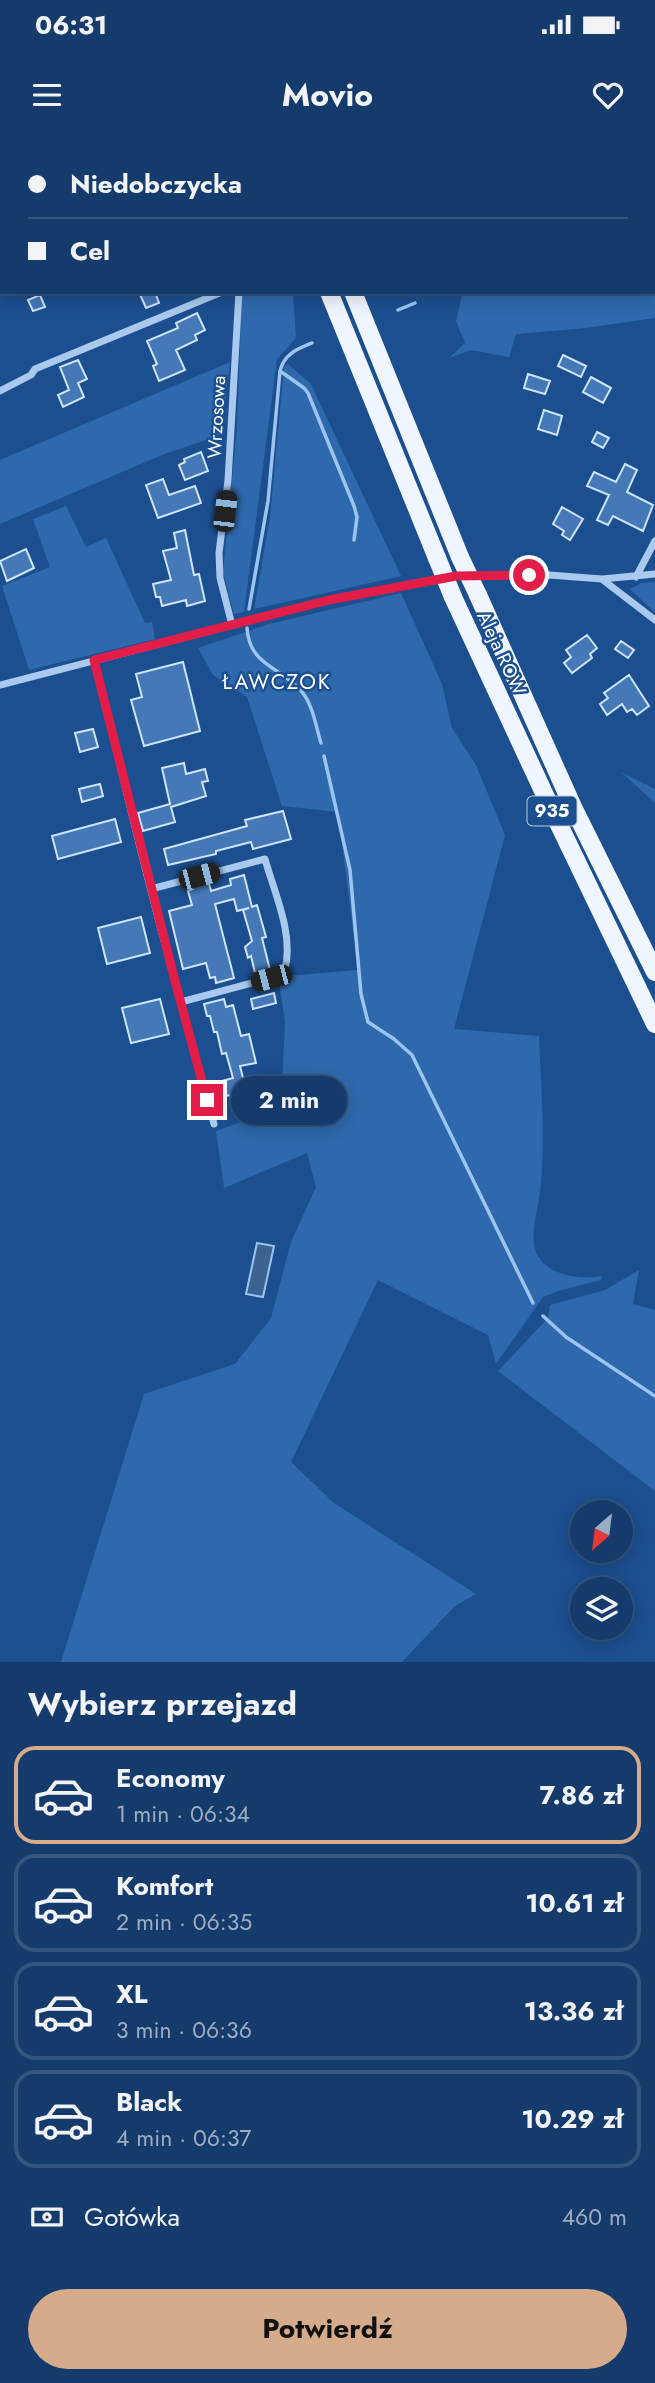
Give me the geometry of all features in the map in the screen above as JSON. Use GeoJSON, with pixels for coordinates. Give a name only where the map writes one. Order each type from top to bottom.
{"type":"FeatureCollection","features":[{"type":"Feature","properties":{"kind":"main road","name":"Aleja ROW"},"geometry":{"type":"LineString","coordinates":[[330,294],[453,597],[655,1024]]}},
{"type":"Feature","properties":{"kind":"main road","name":"Aleja ROW"},"geometry":{"type":"LineString","coordinates":[[354,294],[394,400],[460,556],[573,807],[655,972]]}},
{"type":"Feature","properties":{"kind":"street"},"geometry":{"type":"LineString","coordinates":[[0,391],[31,375],[36,369],[217,294]]}},
{"type":"Feature","properties":{"kind":"street","name":"Wrzosowa"},"geometry":{"type":"LineString","coordinates":[[232,625],[220,578],[219,561],[228,480],[239,294]]}},
{"type":"Feature","properties":{"kind":"street"},"geometry":{"type":"LineString","coordinates":[[636,577],[655,541]]}},
{"type":"Feature","properties":{"kind":"street"},"geometry":{"type":"LineString","coordinates":[[0,685],[329,600],[456,576],[549,575],[602,579],[655,574]]}},
{"type":"Feature","properties":{"kind":"street"},"geometry":{"type":"LineString","coordinates":[[602,579],[655,620]]}},
{"type":"Feature","properties":{"kind":"street"},"geometry":{"type":"LineString","coordinates":[[94,660],[214,1124]]}},
{"type":"Feature","properties":{"kind":"street"},"geometry":{"type":"LineString","coordinates":[[152,889],[265,859],[282,920],[287,957],[282,973],[181,1002]]}},
{"type":"Feature","properties":{"kind":"shaded area"},"geometry":{"type":"Polygon","coordinates":[[[242,294],[293,294],[296,338],[277,359],[244,612],[234,614],[223,572],[237,428],[242,294]]]}},
{"type":"Feature","properties":{"kind":"shaded area"},"geometry":{"type":"Polygon","coordinates":[[[461,294],[655,294],[655,318],[516,334],[509,357],[471,350],[449,358],[465,343],[456,321],[461,294]]]}},
{"type":"Feature","properties":{"kind":"shaded area"},"geometry":{"type":"Polygon","coordinates":[[[230,362],[221,435],[162,455],[0,524],[0,460],[230,362]]]}},
{"type":"Feature","properties":{"kind":"shaded area"},"geometry":{"type":"Polygon","coordinates":[[[288,364],[311,384],[401,576],[254,609],[270,517],[284,367],[288,364]]]}},
{"type":"Feature","properties":{"kind":"shaded area"},"geometry":{"type":"Polygon","coordinates":[[[66,506],[86,547],[106,538],[145,623],[152,622],[155,639],[29,670],[2,586],[50,567],[33,519],[66,506]]]}},
{"type":"Feature","properties":{"kind":"shaded area"},"geometry":{"type":"Polygon","coordinates":[[[655,582],[655,613],[630,589],[642,583],[655,582]]]}},
{"type":"Feature","properties":{"kind":"shaded area"},"geometry":{"type":"Polygon","coordinates":[[[401,593],[442,684],[452,728],[476,765],[505,835],[454,1029],[539,1036],[543,1153],[534,1225],[535,1249],[543,1263],[558,1272],[576,1277],[602,1276],[601,1280],[543,1297],[496,1364],[488,1335],[378,1280],[291,1462],[334,1503],[476,1594],[455,1606],[402,1662],[61,1662],[144,1394],[235,1364],[271,1318],[291,1242],[316,1187],[307,1153],[224,1188],[216,1131],[281,1108],[285,1021],[279,982],[286,976],[358,970],[338,812],[282,806],[247,697],[213,675],[198,648],[269,624],[401,593]]]}},
{"type":"Feature","properties":{"kind":"shaded area"},"geometry":{"type":"Polygon","coordinates":[[[621,772],[655,789],[655,803],[621,772]]]}},
{"type":"Feature","properties":{"kind":"shaded area"},"geometry":{"type":"Polygon","coordinates":[[[257,1243],[274,1246],[263,1297],[246,1294],[257,1243]]]}},
{"type":"Feature","properties":{"kind":"shaded area"},"geometry":{"type":"Polygon","coordinates":[[[639,1270],[633,1304],[655,1310],[655,1491],[498,1371],[548,1318],[550,1305],[605,1290],[639,1270]]]}},
{"type":"Feature","properties":{"kind":"building"},"geometry":{"type":"Polygon","coordinates":[[[140,294],[156,294],[159,303],[146,308],[140,294]]]}},
{"type":"Feature","properties":{"kind":"building"},"geometry":{"type":"Polygon","coordinates":[[[40,295],[45,307],[33,311],[28,300],[40,295]]]}},
{"type":"Feature","properties":{"kind":"building"},"geometry":{"type":"Polygon","coordinates":[[[197,313],[205,330],[195,335],[197,340],[176,350],[185,370],[159,381],[153,366],[157,364],[147,341],[178,328],[176,323],[197,313]]]}},
{"type":"Feature","properties":{"kind":"building"},"geometry":{"type":"Polygon","coordinates":[[[563,355],[586,366],[581,377],[558,366],[563,355]]]}},
{"type":"Feature","properties":{"kind":"building"},"geometry":{"type":"Polygon","coordinates":[[[78,360],[87,379],[78,383],[84,397],[63,407],[58,395],[69,390],[60,367],[78,360]]]}},
{"type":"Feature","properties":{"kind":"building"},"geometry":{"type":"Polygon","coordinates":[[[528,374],[550,381],[545,394],[524,388],[528,374]]]}},
{"type":"Feature","properties":{"kind":"building"},"geometry":{"type":"Polygon","coordinates":[[[591,377],[611,388],[603,403],[583,392],[591,377]]]}},
{"type":"Feature","properties":{"kind":"building"},"geometry":{"type":"Polygon","coordinates":[[[544,410],[562,416],[557,435],[538,429],[544,410]]]}},
{"type":"Feature","properties":{"kind":"building"},"geometry":{"type":"Polygon","coordinates":[[[597,432],[609,438],[603,448],[592,442],[597,432]]]}},
{"type":"Feature","properties":{"kind":"building"},"geometry":{"type":"Polygon","coordinates":[[[201,452],[208,471],[185,480],[179,465],[185,462],[184,459],[201,452]]]}},
{"type":"Feature","properties":{"kind":"building"},"geometry":{"type":"Polygon","coordinates":[[[625,464],[637,470],[627,492],[653,505],[643,531],[613,516],[608,525],[597,520],[609,495],[587,486],[594,472],[616,482],[625,464]]]}},
{"type":"Feature","properties":{"kind":"building"},"geometry":{"type":"Polygon","coordinates":[[[163,479],[169,495],[195,486],[201,503],[158,518],[146,485],[163,479]]]}},
{"type":"Feature","properties":{"kind":"building"},"geometry":{"type":"Polygon","coordinates":[[[562,507],[583,519],[570,540],[562,535],[564,531],[553,524],[562,507]]]}},
{"type":"Feature","properties":{"kind":"building"},"geometry":{"type":"Polygon","coordinates":[[[185,530],[194,575],[199,574],[205,601],[187,606],[186,600],[162,606],[160,597],[156,597],[153,584],[171,580],[163,551],[177,548],[174,533],[185,530]]]}},
{"type":"Feature","properties":{"kind":"building"},"geometry":{"type":"Polygon","coordinates":[[[26,549],[34,568],[7,581],[0,561],[26,549]]]}},
{"type":"Feature","properties":{"kind":"building"},"geometry":{"type":"Polygon","coordinates":[[[587,635],[597,648],[590,654],[592,658],[572,673],[564,663],[571,657],[566,650],[587,635]]]}},
{"type":"Feature","properties":{"kind":"building"},"geometry":{"type":"Polygon","coordinates":[[[621,641],[634,650],[628,658],[615,649],[621,641]]]}},
{"type":"Feature","properties":{"kind":"building"},"geometry":{"type":"Polygon","coordinates":[[[183,662],[200,731],[144,746],[131,700],[142,697],[136,674],[183,662]]]}},
{"type":"Feature","properties":{"kind":"building"},"geometry":{"type":"Polygon","coordinates":[[[629,675],[649,706],[637,715],[632,709],[627,712],[622,704],[607,715],[600,704],[608,698],[604,693],[629,675]]]}},
{"type":"Feature","properties":{"kind":"building"},"geometry":{"type":"Polygon","coordinates":[[[93,729],[98,747],[80,752],[75,733],[93,729]]]}},
{"type":"Feature","properties":{"kind":"building"},"geometry":{"type":"Polygon","coordinates":[[[184,763],[186,774],[205,769],[208,781],[202,782],[206,796],[171,807],[175,822],[143,831],[138,813],[170,804],[162,768],[184,763]]]}},
{"type":"Feature","properties":{"kind":"building"},"geometry":{"type":"Polygon","coordinates":[[[100,784],[103,796],[82,802],[79,789],[100,784]]]}},
{"type":"Feature","properties":{"kind":"building"},"geometry":{"type":"Polygon","coordinates":[[[283,811],[291,839],[253,849],[251,842],[216,851],[216,854],[168,865],[164,849],[247,826],[245,820],[283,811]]]}},
{"type":"Feature","properties":{"kind":"building"},"geometry":{"type":"Polygon","coordinates":[[[115,819],[121,842],[58,859],[52,836],[115,819]]]}},
{"type":"Feature","properties":{"kind":"building"},"geometry":{"type":"Polygon","coordinates":[[[244,875],[252,907],[257,905],[266,937],[262,938],[270,970],[255,973],[251,956],[248,958],[245,947],[252,941],[243,910],[249,908],[237,911],[234,899],[215,904],[234,978],[216,983],[215,977],[210,978],[206,963],[183,969],[169,911],[192,905],[188,891],[193,889],[192,885],[208,880],[211,891],[231,885],[230,879],[244,875]]]}},
{"type":"Feature","properties":{"kind":"building"},"geometry":{"type":"Polygon","coordinates":[[[141,917],[150,953],[107,964],[98,928],[141,917]]]}},
{"type":"Feature","properties":{"kind":"building"},"geometry":{"type":"Polygon","coordinates":[[[274,993],[276,1003],[253,1009],[251,999],[274,993]]]}},
{"type":"Feature","properties":{"kind":"building"},"geometry":{"type":"Polygon","coordinates":[[[160,999],[169,1034],[131,1043],[122,1008],[160,999]]]}},
{"type":"Feature","properties":{"kind":"building"},"geometry":{"type":"Polygon","coordinates":[[[224,999],[226,1007],[233,1005],[241,1036],[249,1034],[256,1063],[240,1066],[245,1086],[251,1084],[256,1107],[234,1112],[230,1095],[226,1096],[222,1081],[233,1078],[226,1053],[222,1054],[217,1032],[214,1032],[204,1004],[224,999]]]}},
{"type":"Feature","properties":{"kind":"waterway"},"geometry":{"type":"LineString","coordinates":[[398,310],[415,303]]}},
{"type":"Feature","properties":{"kind":"waterway"},"geometry":{"type":"LineString","coordinates":[[249,609],[268,501],[280,371],[288,356],[312,343]]}},
{"type":"Feature","properties":{"kind":"waterway"},"geometry":{"type":"LineString","coordinates":[[280,371],[308,393],[354,506],[357,517],[354,540]]}},
{"type":"Feature","properties":{"kind":"waterway"},"geometry":{"type":"LineString","coordinates":[[247,628],[254,651],[306,697],[321,743]]}},
{"type":"Feature","properties":{"kind":"waterway"},"geometry":{"type":"LineString","coordinates":[[324,756],[350,870],[361,994],[368,1022],[412,1055],[533,1303]]}},
{"type":"Feature","properties":{"kind":"waterway"},"geometry":{"type":"LineString","coordinates":[[543,1316],[566,1337],[655,1396]]}},
{"type":"Feature","properties":{"kind":"district","name":"ŁAWCZOK"},"geometry":{"type":"Point","coordinates":[277,682]}},
{"type":"Feature","properties":{"kind":"route"},"geometry":{"type":"LineString","coordinates":[[207,1100],[94,660],[329,600],[456,576],[529,575]]}}]}
